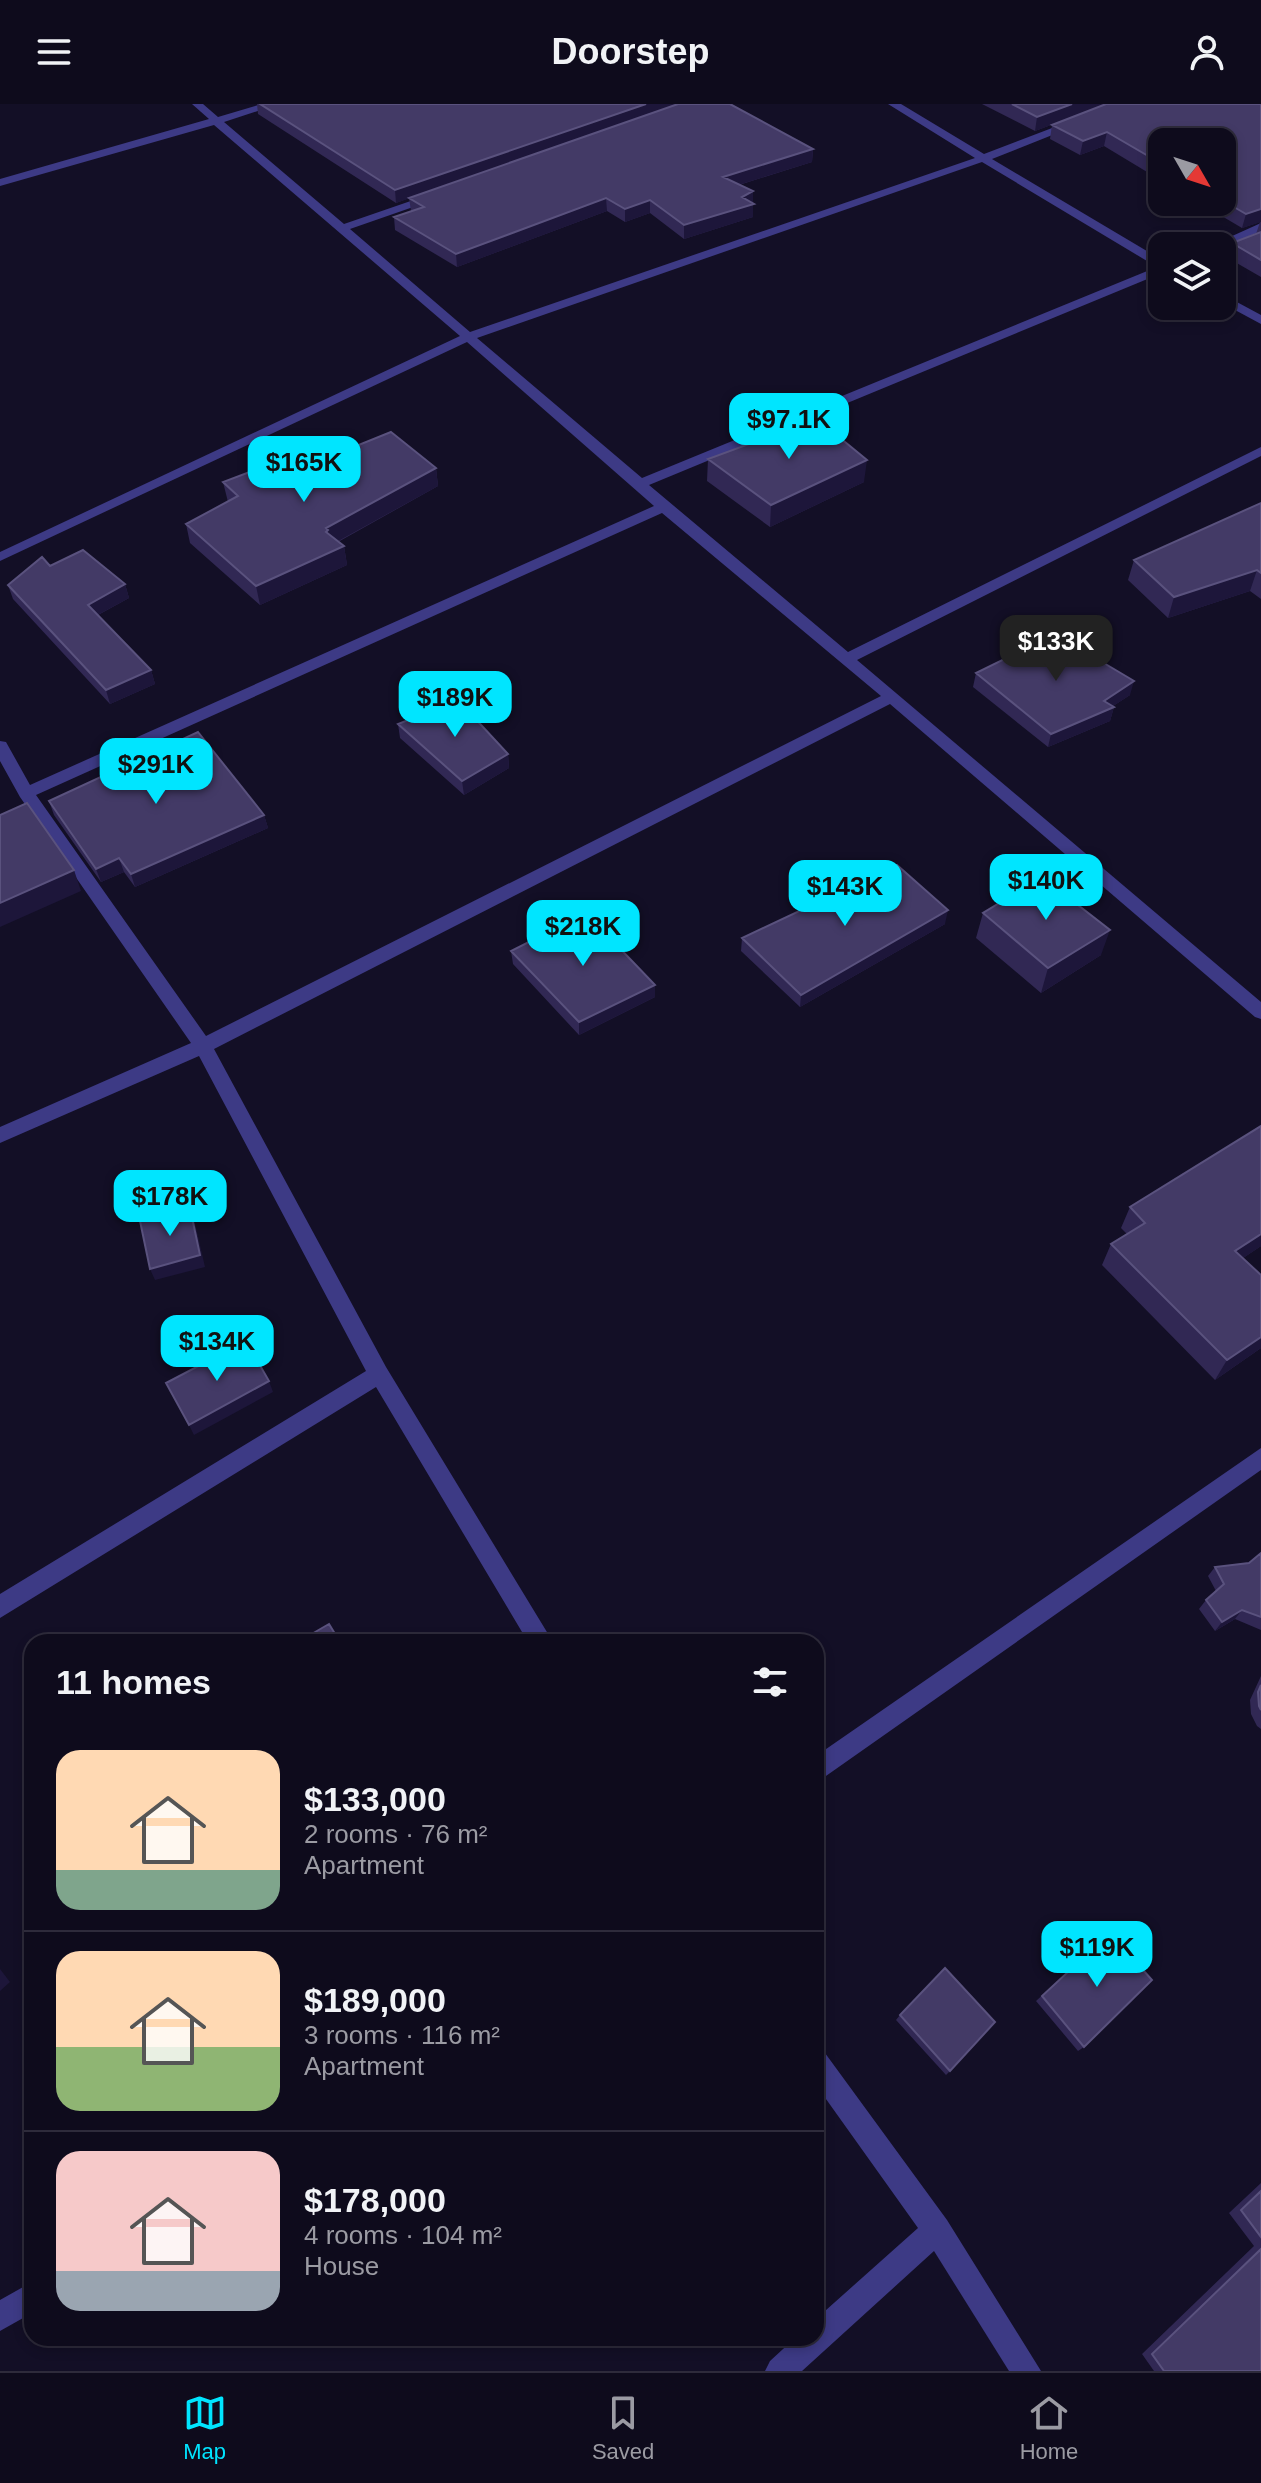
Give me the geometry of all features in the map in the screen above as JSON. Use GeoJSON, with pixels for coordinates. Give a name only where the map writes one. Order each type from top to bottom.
{"type":"FeatureCollection","features":[{"type":"Feature","properties":{"kind":"street"},"geometry":{"type":"LineString","coordinates":[[197,104],[663,507],[847,659],[1261,1012]]}},
{"type":"Feature","properties":{"kind":"street"},"geometry":{"type":"LineString","coordinates":[[0,183],[274,104]]}},
{"type":"Feature","properties":{"kind":"street"},"geometry":{"type":"LineString","coordinates":[[893,104],[1148,258]]}},
{"type":"Feature","properties":{"kind":"street"},"geometry":{"type":"LineString","coordinates":[[0,557],[467,337],[984,158],[1125,104]]}},
{"type":"Feature","properties":{"kind":"street"},"geometry":{"type":"LineString","coordinates":[[340,229],[446,192]]}},
{"type":"Feature","properties":{"kind":"street"},"geometry":{"type":"LineString","coordinates":[[1236,238],[1261,227]]}},
{"type":"Feature","properties":{"kind":"street"},"geometry":{"type":"LineString","coordinates":[[640,484],[1148,273]]}},
{"type":"Feature","properties":{"kind":"street"},"geometry":{"type":"LineString","coordinates":[[1236,306],[1261,320]]}},
{"type":"Feature","properties":{"kind":"street"},"geometry":{"type":"LineString","coordinates":[[847,659],[1261,451]]}},
{"type":"Feature","properties":{"kind":"street"},"geometry":{"type":"LineString","coordinates":[[26,793],[663,507]]}},
{"type":"Feature","properties":{"kind":"street"},"geometry":{"type":"LineString","coordinates":[[0,1135],[203,1046],[890,698]]}},
{"type":"Feature","properties":{"kind":"street"},"geometry":{"type":"LineString","coordinates":[[0,746],[26,793],[203,1046],[379,1374],[536,1634]]}},
{"type":"Feature","properties":{"kind":"street"},"geometry":{"type":"LineString","coordinates":[[0,1607],[379,1374]]}},
{"type":"Feature","properties":{"kind":"street"},"geometry":{"type":"LineString","coordinates":[[824,1765],[1261,1458]]}},
{"type":"Feature","properties":{"kind":"street"},"geometry":{"type":"LineString","coordinates":[[824,2073],[937,2230],[1026,2371]]}},
{"type":"Feature","properties":{"kind":"street"},"geometry":{"type":"LineString","coordinates":[[824,2331],[937,2230]]}},
{"type":"Feature","properties":{"kind":"street"},"geometry":{"type":"LineString","coordinates":[[0,2317],[24,2301]]}},
{"type":"Feature","properties":{"kind":"street"},"geometry":{"type":"LineString","coordinates":[[780,2371],[808,2346]]}},
{"type":"Feature","properties":{"kind":"building"},"geometry":{"type":"Polygon","coordinates":[[[260,104],[646,104],[395,190],[260,104]]]}},
{"type":"Feature","properties":{"kind":"building"},"geometry":{"type":"Polygon","coordinates":[[[678,104],[730,104],[813,149],[723,177],[753,191],[742,197],[754,204],[684,225],[650,200],[625,209],[606,198],[456,254],[394,217],[424,207],[409,198],[678,104]]]}},
{"type":"Feature","properties":{"kind":"building"},"geometry":{"type":"Polygon","coordinates":[[[1012,104],[1072,104],[1037,117],[1012,104]]]}},
{"type":"Feature","properties":{"kind":"building"},"geometry":{"type":"Polygon","coordinates":[[[1106,104],[1261,104],[1261,209],[1246,214],[1236,208],[1236,128],[1148,128],[1148,156],[1107,132],[1083,141],[1052,125],[1106,104]]]}},
{"type":"Feature","properties":{"kind":"building"},"geometry":{"type":"Polygon","coordinates":[[[1261,232],[1261,260],[1236,245],[1236,241],[1261,232]]]}},
{"type":"Feature","properties":{"kind":"building"},"geometry":{"type":"Polygon","coordinates":[[[817,419],[867,460],[771,505],[708,459],[817,419]]]}},
{"type":"Feature","properties":{"kind":"building"},"geometry":{"type":"Polygon","coordinates":[[[391,432],[436,468],[326,528],[326,532],[344,546],[256,586],[186,524],[238,496],[223,482],[290,457],[320,441],[339,453],[391,432]]]}},
{"type":"Feature","properties":{"kind":"building"},"geometry":{"type":"Polygon","coordinates":[[[1261,503],[1261,573],[1257,570],[1174,597],[1134,560],[1261,503]]]}},
{"type":"Feature","properties":{"kind":"building"},"geometry":{"type":"Polygon","coordinates":[[[83,550],[125,584],[88,605],[151,670],[106,690],[8,585],[42,557],[50,566],[83,550]]]}},
{"type":"Feature","properties":{"kind":"building"},"geometry":{"type":"Polygon","coordinates":[[[1055,634],[1134,681],[1104,701],[1114,707],[1051,734],[976,673],[1055,634]]]}},
{"type":"Feature","properties":{"kind":"building"},"geometry":{"type":"Polygon","coordinates":[[[458,700],[508,754],[462,781],[398,724],[458,700]]]}},
{"type":"Feature","properties":{"kind":"building"},"geometry":{"type":"Polygon","coordinates":[[[198,732],[264,815],[131,874],[119,858],[96,869],[49,801],[198,732]]]}},
{"type":"Feature","properties":{"kind":"building"},"geometry":{"type":"Polygon","coordinates":[[[27,803],[74,870],[0,903],[0,815],[27,803]]]}},
{"type":"Feature","properties":{"kind":"building"},"geometry":{"type":"Polygon","coordinates":[[[897,865],[948,910],[801,995],[742,938],[897,865]]]}},
{"type":"Feature","properties":{"kind":"building"},"geometry":{"type":"Polygon","coordinates":[[[1042,877],[1110,930],[1048,968],[983,913],[1042,877]]]}},
{"type":"Feature","properties":{"kind":"building"},"geometry":{"type":"Polygon","coordinates":[[[586,913],[655,985],[579,1022],[511,951],[586,913]]]}},
{"type":"Feature","properties":{"kind":"building"},"geometry":{"type":"Polygon","coordinates":[[[1261,1126],[1261,1234],[1235,1251],[1261,1275],[1261,1337],[1227,1360],[1111,1244],[1145,1223],[1130,1207],[1261,1126]]]}},
{"type":"Feature","properties":{"kind":"building"},"geometry":{"type":"Polygon","coordinates":[[[190,1208],[200,1255],[150,1269],[140,1221],[190,1208]]]}},
{"type":"Feature","properties":{"kind":"building"},"geometry":{"type":"Polygon","coordinates":[[[246,1341],[269,1381],[189,1425],[166,1383],[246,1341]]]}},
{"type":"Feature","properties":{"kind":"building"},"geometry":{"type":"Polygon","coordinates":[[[1261,1553],[1261,1617],[1242,1610],[1222,1622],[1206,1600],[1224,1584],[1215,1567],[1249,1563],[1261,1553]]]}},
{"type":"Feature","properties":{"kind":"building"},"geometry":{"type":"Polygon","coordinates":[[[329,1624],[335,1634],[312,1634],[329,1624]]]}},
{"type":"Feature","properties":{"kind":"building"},"geometry":{"type":"Polygon","coordinates":[[[1261,1685],[1261,1710],[1258,1692],[1261,1685]]]}},
{"type":"Feature","properties":{"kind":"building"},"geometry":{"type":"Polygon","coordinates":[[[1110,1933],[1152,1980],[1084,2047],[1042,1996],[1110,1933]]]}},
{"type":"Feature","properties":{"kind":"building"},"geometry":{"type":"Polygon","coordinates":[[[945,1968],[995,2022],[950,2071],[900,2015],[945,1968]]]}},
{"type":"Feature","properties":{"kind":"building"},"geometry":{"type":"Polygon","coordinates":[[[1261,2191],[1261,2237],[1241,2210],[1261,2191]]]}},
{"type":"Feature","properties":{"kind":"building"},"geometry":{"type":"Polygon","coordinates":[[[1261,2249],[1261,2371],[1164,2371],[1152,2354],[1261,2249]]]}}]}
